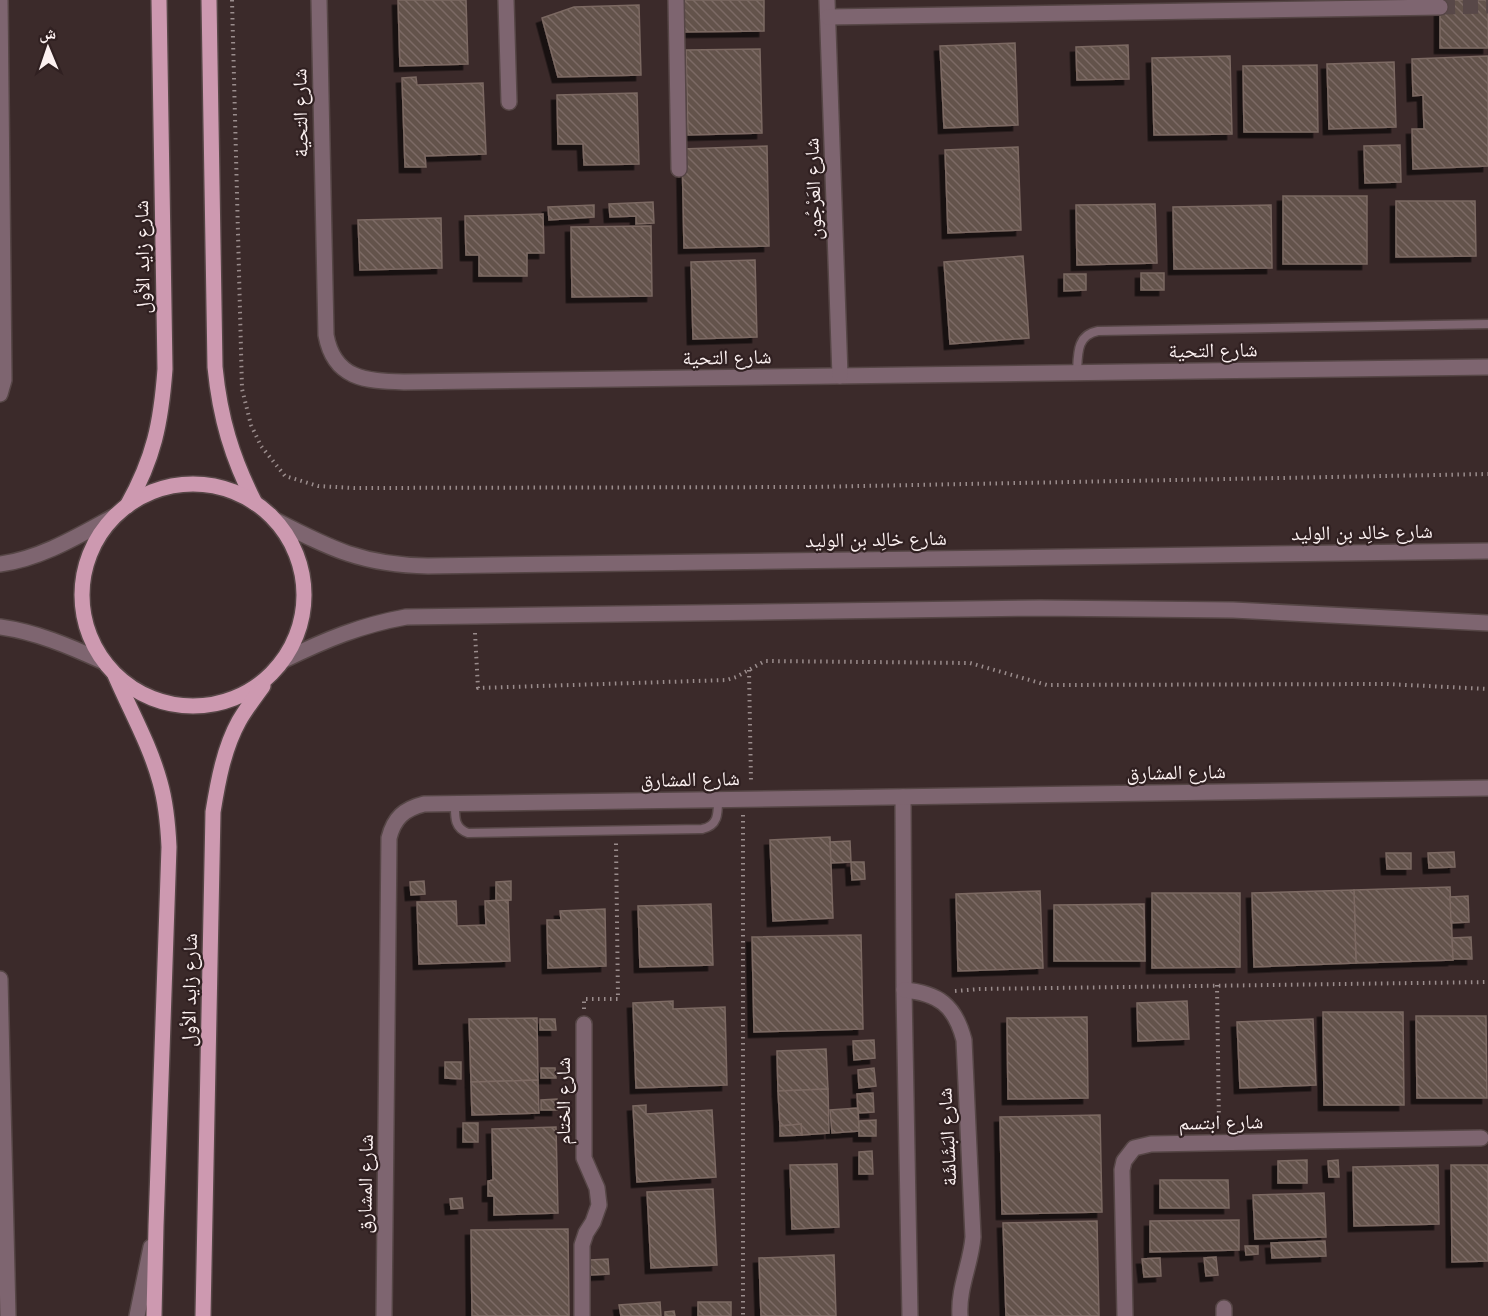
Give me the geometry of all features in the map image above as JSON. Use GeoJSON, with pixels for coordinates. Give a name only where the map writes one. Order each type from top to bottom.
{"type":"FeatureCollection","features":[{"type":"Feature","properties":{"kind":"main road","name":"شارع زايد الأول"},"geometry":{"type":"LineString","coordinates":[[127,506],[149,463],[156,440],[161,416],[165,369],[159,0]]}},
{"type":"Feature","properties":{"kind":"main road"},"geometry":{"type":"LineString","coordinates":[[209,0],[215,367],[218,396],[231,451],[255,503]]}},
{"type":"Feature","properties":{"kind":"main road"},"geometry":{"type":"LineString","coordinates":[[177,485],[204,485],[231,491],[255,503],[275,520],[293,548],[300,563],[305,588],[299,630],[284,660],[269,677],[246,693],[220,703],[192,707],[164,703],[138,692],[115,675],[102,661],[90,638],[82,613],[82,587],[87,562],[97,538],[114,517],[127,506],[151,493],[177,485]]}},
{"type":"Feature","properties":{"kind":"main road","name":"شارع زايد الأول"},"geometry":{"type":"LineString","coordinates":[[115,675],[149,751],[160,782],[169,838],[154,1316]]}},
{"type":"Feature","properties":{"kind":"main road","name":"شارع زايد الأول"},"geometry":{"type":"LineString","coordinates":[[203,1316],[213,812],[221,772],[239,722],[269,677]]}},
{"type":"Feature","properties":{"kind":"street","name":"شارع التحية"},"geometry":{"type":"LineString","coordinates":[[319,0],[325,328],[332,357],[340,368],[352,375],[404,382],[1488,367]]}},
{"type":"Feature","properties":{"kind":"street"},"geometry":{"type":"LineString","coordinates":[[506,0],[509,102]]}},
{"type":"Feature","properties":{"kind":"street"},"geometry":{"type":"LineString","coordinates":[[676,0],[679,169]]}},
{"type":"Feature","properties":{"kind":"street","name":"شارع العَرْجُون"},"geometry":{"type":"LineString","coordinates":[[827,0],[840,376]]}},
{"type":"Feature","properties":{"kind":"street"},"geometry":{"type":"LineString","coordinates":[[0,1],[4,380],[0,394]]}},
{"type":"Feature","properties":{"kind":"street"},"geometry":{"type":"LineString","coordinates":[[828,17],[1440,7]]}},
{"type":"Feature","properties":{"kind":"street"},"geometry":{"type":"LineString","coordinates":[[0,564],[42,552],[114,517]]}},
{"type":"Feature","properties":{"kind":"street","name":"شارع خالِد بن الوليد"},"geometry":{"type":"LineString","coordinates":[[275,520],[346,554],[399,566],[1488,551]]}},
{"type":"Feature","properties":{"kind":"street"},"geometry":{"type":"LineString","coordinates":[[284,660],[349,630],[406,617],[1119,609],[1253,611],[1488,623]]}},
{"type":"Feature","properties":{"kind":"street"},"geometry":{"type":"LineString","coordinates":[[0,627],[42,636],[69,645],[102,661]]}},
{"type":"Feature","properties":{"kind":"street","name":"شارع المشارق"},"geometry":{"type":"LineString","coordinates":[[384,1316],[389,838],[392,826],[399,816],[410,808],[424,804],[1488,788]]}},
{"type":"Feature","properties":{"kind":"street","name":"شارع البَشَاشَة"},"geometry":{"type":"LineString","coordinates":[[903,797],[910,1316]]}},
{"type":"Feature","properties":{"kind":"street"},"geometry":{"type":"LineString","coordinates":[[0,979],[8,1316]]}},
{"type":"Feature","properties":{"kind":"street"},"geometry":{"type":"LineString","coordinates":[[904,990],[922,992],[935,997]]}},
{"type":"Feature","properties":{"kind":"street","name":"شارع البَشَاشَة"},"geometry":{"type":"LineString","coordinates":[[935,997],[954,1013],[964,1040],[973,1237],[972,1251],[960,1295],[960,1316]]}},
{"type":"Feature","properties":{"kind":"street","name":"شارع الختام"},"geometry":{"type":"LineString","coordinates":[[582,1316],[582,1245],[599,1205],[597,1188],[584,1158],[584,1024]]}},
{"type":"Feature","properties":{"kind":"street","name":"شارع ابتسم"},"geometry":{"type":"LineString","coordinates":[[1125,1316],[1124,1161],[1134,1148],[1142,1145],[1481,1138]]}},
{"type":"Feature","properties":{"kind":"street"},"geometry":{"type":"LineString","coordinates":[[137,1316],[156,1226]]}},
{"type":"Feature","properties":{"kind":"lane"},"geometry":{"type":"LineString","coordinates":[[1077,373],[1080,343],[1088,334],[1098,331],[1488,324]]}},
{"type":"Feature","properties":{"kind":"lane"},"geometry":{"type":"LineString","coordinates":[[455,804],[458,828],[468,833],[615,831],[707,828],[718,816],[718,800]]}},
{"type":"Feature","properties":{"kind":"path"},"geometry":{"type":"LineString","coordinates":[[232,0],[242,389],[251,425],[261,446],[285,476],[318,486],[354,488],[798,488],[1488,474]]}},
{"type":"Feature","properties":{"kind":"path"},"geometry":{"type":"LineString","coordinates":[[475,616],[478,688],[727,680],[765,661],[959,662],[982,665],[1047,685],[1387,684],[1488,689]]}},
{"type":"Feature","properties":{"kind":"path"},"geometry":{"type":"LineString","coordinates":[[743,1316],[749,669]]}},
{"type":"Feature","properties":{"kind":"path"},"geometry":{"type":"LineString","coordinates":[[584,1024],[584,999],[618,999],[615,831]]}},
{"type":"Feature","properties":{"kind":"path"},"geometry":{"type":"LineString","coordinates":[[935,997],[954,991],[980,989],[1488,982]]}},
{"type":"Feature","properties":{"kind":"path"},"geometry":{"type":"LineString","coordinates":[[1217,985],[1219,1143]]}},
{"type":"Feature","properties":{"kind":"building"},"geometry":{"type":"Polygon","coordinates":[[[398,0],[466,0],[468,64],[400,66],[398,0]]]}},
{"type":"Feature","properties":{"kind":"building"},"geometry":{"type":"Polygon","coordinates":[[[682,0],[764,0],[764,31],[683,32],[682,0]]]}},
{"type":"Feature","properties":{"kind":"building"},"geometry":{"type":"Polygon","coordinates":[[[1440,0],[1488,0],[1488,48],[1440,48],[1440,0]]]}},
{"type":"Feature","properties":{"kind":"building"},"geometry":{"type":"Polygon","coordinates":[[[639,5],[641,75],[558,77],[542,18],[574,7],[639,5]]]}},
{"type":"Feature","properties":{"kind":"building"},"geometry":{"type":"Polygon","coordinates":[[[1015,43],[1018,125],[944,128],[940,46],[1015,43]]]}},
{"type":"Feature","properties":{"kind":"building"},"geometry":{"type":"Polygon","coordinates":[[[1128,45],[1129,79],[1077,80],[1076,47],[1128,45]]]}},
{"type":"Feature","properties":{"kind":"building"},"geometry":{"type":"Polygon","coordinates":[[[760,49],[762,133],[688,135],[686,50],[760,49]]]}},
{"type":"Feature","properties":{"kind":"building"},"geometry":{"type":"Polygon","coordinates":[[[1230,56],[1232,134],[1154,135],[1152,58],[1230,56]]]}},
{"type":"Feature","properties":{"kind":"building"},"geometry":{"type":"Polygon","coordinates":[[[1488,56],[1488,166],[1413,169],[1412,129],[1424,129],[1423,95],[1413,96],[1412,59],[1488,56]]]}},
{"type":"Feature","properties":{"kind":"building"},"geometry":{"type":"Polygon","coordinates":[[[1394,62],[1396,127],[1329,129],[1327,64],[1394,62]]]}},
{"type":"Feature","properties":{"kind":"building"},"geometry":{"type":"Polygon","coordinates":[[[1317,65],[1318,132],[1244,132],[1243,66],[1317,65]]]}},
{"type":"Feature","properties":{"kind":"building"},"geometry":{"type":"Polygon","coordinates":[[[416,77],[417,85],[483,83],[486,154],[425,156],[426,167],[405,167],[402,78],[416,77]]]}},
{"type":"Feature","properties":{"kind":"building"},"geometry":{"type":"Polygon","coordinates":[[[637,93],[639,164],[584,165],[583,144],[558,144],[557,95],[637,93]]]}},
{"type":"Feature","properties":{"kind":"building"},"geometry":{"type":"Polygon","coordinates":[[[1400,145],[1401,182],[1365,183],[1364,146],[1400,145]]]}},
{"type":"Feature","properties":{"kind":"building"},"geometry":{"type":"Polygon","coordinates":[[[767,146],[769,246],[684,248],[682,149],[767,146]]]}},
{"type":"Feature","properties":{"kind":"building"},"geometry":{"type":"Polygon","coordinates":[[[1018,147],[1021,230],[948,233],[945,150],[1018,147]]]}},
{"type":"Feature","properties":{"kind":"building"},"geometry":{"type":"Polygon","coordinates":[[[1283,196],[1367,196],[1367,264],[1283,264],[1283,196]]]}},
{"type":"Feature","properties":{"kind":"building"},"geometry":{"type":"Polygon","coordinates":[[[1396,201],[1475,201],[1476,256],[1396,257],[1396,201]]]}},
{"type":"Feature","properties":{"kind":"building"},"geometry":{"type":"Polygon","coordinates":[[[653,202],[654,223],[636,224],[636,216],[610,217],[609,204],[653,202]]]}},
{"type":"Feature","properties":{"kind":"building"},"geometry":{"type":"Polygon","coordinates":[[[1155,204],[1157,263],[1077,265],[1076,205],[1155,204]]]}},
{"type":"Feature","properties":{"kind":"building"},"geometry":{"type":"Polygon","coordinates":[[[594,205],[594,217],[549,220],[548,207],[594,205]]]}},
{"type":"Feature","properties":{"kind":"building"},"geometry":{"type":"Polygon","coordinates":[[[1271,205],[1272,268],[1174,269],[1173,207],[1271,205]]]}},
{"type":"Feature","properties":{"kind":"building"},"geometry":{"type":"Polygon","coordinates":[[[543,214],[544,253],[527,253],[527,276],[479,276],[479,255],[466,255],[465,216],[543,214]]]}},
{"type":"Feature","properties":{"kind":"building"},"geometry":{"type":"Polygon","coordinates":[[[441,218],[442,268],[360,270],[358,220],[441,218]]]}},
{"type":"Feature","properties":{"kind":"building"},"geometry":{"type":"Polygon","coordinates":[[[651,226],[652,296],[572,297],[571,227],[651,226]]]}},
{"type":"Feature","properties":{"kind":"building"},"geometry":{"type":"Polygon","coordinates":[[[1023,256],[1029,338],[950,344],[944,262],[1023,256]]]}},
{"type":"Feature","properties":{"kind":"building"},"geometry":{"type":"Polygon","coordinates":[[[755,260],[757,337],[693,339],[691,262],[755,260]]]}},
{"type":"Feature","properties":{"kind":"building"},"geometry":{"type":"Polygon","coordinates":[[[1141,273],[1164,273],[1164,290],[1141,290],[1141,273]]]}},
{"type":"Feature","properties":{"kind":"building"},"geometry":{"type":"Polygon","coordinates":[[[1064,274],[1086,274],[1086,290],[1064,291],[1064,274]]]}},
{"type":"Feature","properties":{"kind":"building"},"geometry":{"type":"Polygon","coordinates":[[[830,837],[833,918],[773,921],[770,840],[830,837]]]}},
{"type":"Feature","properties":{"kind":"building"},"geometry":{"type":"Polygon","coordinates":[[[850,841],[851,862],[831,863],[830,842],[850,841]]]}},
{"type":"Feature","properties":{"kind":"building"},"geometry":{"type":"Polygon","coordinates":[[[1454,852],[1455,867],[1429,868],[1428,853],[1454,852]]]}},
{"type":"Feature","properties":{"kind":"building"},"geometry":{"type":"Polygon","coordinates":[[[1386,853],[1411,853],[1411,869],[1387,869],[1386,853]]]}},
{"type":"Feature","properties":{"kind":"building"},"geometry":{"type":"Polygon","coordinates":[[[851,862],[864,862],[865,879],[852,880],[851,862]]]}},
{"type":"Feature","properties":{"kind":"building"},"geometry":{"type":"Polygon","coordinates":[[[424,881],[425,894],[411,895],[410,882],[424,881]]]}},
{"type":"Feature","properties":{"kind":"building"},"geometry":{"type":"Polygon","coordinates":[[[511,881],[511,900],[496,901],[496,882],[511,881]]]}},
{"type":"Feature","properties":{"kind":"building"},"geometry":{"type":"Polygon","coordinates":[[[1450,887],[1453,960],[1356,963],[1354,890],[1450,887]]]}},
{"type":"Feature","properties":{"kind":"building"},"geometry":{"type":"Polygon","coordinates":[[[1354,890],[1356,963],[1254,967],[1252,893],[1354,890]]]}},
{"type":"Feature","properties":{"kind":"building"},"geometry":{"type":"Polygon","coordinates":[[[1040,891],[1043,968],[958,971],[956,894],[1040,891]]]}},
{"type":"Feature","properties":{"kind":"building"},"geometry":{"type":"Polygon","coordinates":[[[1152,893],[1240,893],[1240,967],[1152,968],[1152,893]]]}},
{"type":"Feature","properties":{"kind":"building"},"geometry":{"type":"Polygon","coordinates":[[[1468,896],[1469,922],[1451,923],[1450,897],[1468,896]]]}},
{"type":"Feature","properties":{"kind":"building"},"geometry":{"type":"Polygon","coordinates":[[[508,900],[510,961],[419,964],[417,902],[456,901],[457,926],[486,925],[485,901],[508,900]]]}},
{"type":"Feature","properties":{"kind":"building"},"geometry":{"type":"Polygon","coordinates":[[[711,904],[713,965],[640,967],[638,906],[711,904]]]}},
{"type":"Feature","properties":{"kind":"building"},"geometry":{"type":"Polygon","coordinates":[[[1144,904],[1145,961],[1054,961],[1054,905],[1144,904]]]}},
{"type":"Feature","properties":{"kind":"building"},"geometry":{"type":"Polygon","coordinates":[[[605,909],[606,966],[548,968],[547,920],[561,920],[560,911],[605,909]]]}},
{"type":"Feature","properties":{"kind":"building"},"geometry":{"type":"Polygon","coordinates":[[[861,935],[863,1029],[754,1032],[752,937],[861,935]]]}},
{"type":"Feature","properties":{"kind":"building"},"geometry":{"type":"Polygon","coordinates":[[[1471,937],[1472,959],[1453,959],[1452,938],[1471,937]]]}},
{"type":"Feature","properties":{"kind":"building"},"geometry":{"type":"Polygon","coordinates":[[[673,1001],[673,1009],[725,1007],[727,1085],[636,1088],[633,1003],[673,1001]]]}},
{"type":"Feature","properties":{"kind":"building"},"geometry":{"type":"Polygon","coordinates":[[[1187,1001],[1189,1039],[1138,1041],[1137,1003],[1187,1001]]]}},
{"type":"Feature","properties":{"kind":"building"},"geometry":{"type":"Polygon","coordinates":[[[1323,1012],[1403,1012],[1404,1105],[1324,1105],[1323,1012]]]}},
{"type":"Feature","properties":{"kind":"building"},"geometry":{"type":"Polygon","coordinates":[[[1416,1016],[1486,1016],[1487,1098],[1417,1098],[1416,1016]]]}},
{"type":"Feature","properties":{"kind":"building"},"geometry":{"type":"Polygon","coordinates":[[[1087,1017],[1088,1098],[1008,1099],[1007,1018],[1087,1017]]]}},
{"type":"Feature","properties":{"kind":"building"},"geometry":{"type":"Polygon","coordinates":[[[537,1018],[538,1080],[471,1082],[469,1019],[537,1018]]]}},
{"type":"Feature","properties":{"kind":"building"},"geometry":{"type":"Polygon","coordinates":[[[540,1019],[555,1019],[556,1030],[540,1030],[540,1019]]]}},
{"type":"Feature","properties":{"kind":"building"},"geometry":{"type":"Polygon","coordinates":[[[1313,1019],[1316,1085],[1240,1088],[1237,1022],[1313,1019]]]}},
{"type":"Feature","properties":{"kind":"building"},"geometry":{"type":"Polygon","coordinates":[[[874,1040],[875,1058],[854,1060],[853,1041],[874,1040]]]}},
{"type":"Feature","properties":{"kind":"building"},"geometry":{"type":"Polygon","coordinates":[[[826,1049],[828,1089],[778,1091],[777,1051],[826,1049]]]}},
{"type":"Feature","properties":{"kind":"building"},"geometry":{"type":"Polygon","coordinates":[[[445,1062],[461,1062],[461,1079],[445,1078],[445,1062]]]}},
{"type":"Feature","properties":{"kind":"building"},"geometry":{"type":"Polygon","coordinates":[[[541,1068],[555,1068],[556,1078],[541,1078],[541,1068]]]}},
{"type":"Feature","properties":{"kind":"building"},"geometry":{"type":"Polygon","coordinates":[[[874,1068],[876,1086],[859,1088],[858,1070],[874,1068]]]}},
{"type":"Feature","properties":{"kind":"building"},"geometry":{"type":"Polygon","coordinates":[[[538,1080],[539,1113],[472,1115],[471,1082],[538,1080]]]}},
{"type":"Feature","properties":{"kind":"building"},"geometry":{"type":"Polygon","coordinates":[[[828,1089],[829,1133],[802,1135],[801,1124],[780,1126],[778,1091],[828,1089]]]}},
{"type":"Feature","properties":{"kind":"building"},"geometry":{"type":"Polygon","coordinates":[[[873,1093],[874,1112],[858,1113],[857,1094],[873,1093]]]}},
{"type":"Feature","properties":{"kind":"building"},"geometry":{"type":"Polygon","coordinates":[[[557,1099],[557,1110],[541,1110],[541,1100],[557,1099]]]}},
{"type":"Feature","properties":{"kind":"building"},"geometry":{"type":"Polygon","coordinates":[[[646,1105],[646,1114],[712,1110],[716,1177],[637,1182],[633,1106],[646,1105]]]}},
{"type":"Feature","properties":{"kind":"building"},"geometry":{"type":"Polygon","coordinates":[[[858,1108],[859,1131],[832,1133],[830,1110],[858,1108]]]}},
{"type":"Feature","properties":{"kind":"building"},"geometry":{"type":"Polygon","coordinates":[[[1100,1115],[1102,1212],[1002,1214],[1000,1117],[1100,1115]]]}},
{"type":"Feature","properties":{"kind":"building"},"geometry":{"type":"Polygon","coordinates":[[[876,1120],[876,1136],[859,1136],[859,1121],[876,1120]]]}},
{"type":"Feature","properties":{"kind":"building"},"geometry":{"type":"Polygon","coordinates":[[[463,1123],[478,1123],[478,1142],[463,1142],[463,1123]]]}},
{"type":"Feature","properties":{"kind":"building"},"geometry":{"type":"Polygon","coordinates":[[[801,1124],[802,1135],[780,1136],[780,1126],[801,1124]]]}},
{"type":"Feature","properties":{"kind":"building"},"geometry":{"type":"Polygon","coordinates":[[[556,1127],[558,1213],[494,1215],[494,1196],[488,1196],[488,1181],[493,1180],[492,1129],[556,1127]]]}},
{"type":"Feature","properties":{"kind":"building"},"geometry":{"type":"Polygon","coordinates":[[[872,1151],[873,1174],[859,1174],[859,1152],[872,1151]]]}},
{"type":"Feature","properties":{"kind":"building"},"geometry":{"type":"Polygon","coordinates":[[[1307,1160],[1307,1183],[1278,1183],[1278,1161],[1307,1160]]]}},
{"type":"Feature","properties":{"kind":"building"},"geometry":{"type":"Polygon","coordinates":[[[1338,1160],[1339,1177],[1329,1177],[1328,1161],[1338,1160]]]}},
{"type":"Feature","properties":{"kind":"building"},"geometry":{"type":"Polygon","coordinates":[[[837,1164],[839,1227],[792,1229],[790,1165],[837,1164]]]}},
{"type":"Feature","properties":{"kind":"building"},"geometry":{"type":"Polygon","coordinates":[[[1438,1165],[1439,1224],[1354,1226],[1353,1167],[1438,1165]]]}},
{"type":"Feature","properties":{"kind":"building"},"geometry":{"type":"Polygon","coordinates":[[[1451,1165],[1488,1165],[1488,1261],[1452,1262],[1451,1165]]]}},
{"type":"Feature","properties":{"kind":"building"},"geometry":{"type":"Polygon","coordinates":[[[1160,1180],[1228,1180],[1229,1208],[1160,1208],[1160,1180]]]}},
{"type":"Feature","properties":{"kind":"building"},"geometry":{"type":"Polygon","coordinates":[[[713,1189],[717,1265],[651,1268],[647,1192],[713,1189]]]}},
{"type":"Feature","properties":{"kind":"building"},"geometry":{"type":"Polygon","coordinates":[[[1324,1193],[1326,1237],[1255,1239],[1253,1195],[1324,1193]]]}},
{"type":"Feature","properties":{"kind":"building"},"geometry":{"type":"Polygon","coordinates":[[[462,1198],[463,1208],[451,1209],[450,1199],[462,1198]]]}},
{"type":"Feature","properties":{"kind":"building"},"geometry":{"type":"Polygon","coordinates":[[[1239,1220],[1239,1250],[1150,1252],[1150,1221],[1239,1220]]]}},
{"type":"Feature","properties":{"kind":"building"},"geometry":{"type":"Polygon","coordinates":[[[1097,1221],[1099,1316],[1006,1316],[1003,1223],[1097,1221]]]}},
{"type":"Feature","properties":{"kind":"building"},"geometry":{"type":"Polygon","coordinates":[[[568,1229],[569,1316],[472,1316],[471,1230],[568,1229]]]}},
{"type":"Feature","properties":{"kind":"building"},"geometry":{"type":"Polygon","coordinates":[[[1325,1241],[1326,1256],[1272,1258],[1271,1243],[1325,1241]]]}},
{"type":"Feature","properties":{"kind":"building"},"geometry":{"type":"Polygon","coordinates":[[[1245,1246],[1258,1246],[1258,1254],[1246,1255],[1245,1246]]]}},
{"type":"Feature","properties":{"kind":"building"},"geometry":{"type":"Polygon","coordinates":[[[834,1255],[836,1316],[761,1316],[759,1258],[834,1255]]]}},
{"type":"Feature","properties":{"kind":"building"},"geometry":{"type":"Polygon","coordinates":[[[1216,1257],[1218,1275],[1206,1276],[1204,1258],[1216,1257]]]}},
{"type":"Feature","properties":{"kind":"building"},"geometry":{"type":"Polygon","coordinates":[[[1160,1258],[1161,1276],[1144,1277],[1142,1259],[1160,1258]]]}},
{"type":"Feature","properties":{"kind":"building"},"geometry":{"type":"Polygon","coordinates":[[[608,1259],[609,1274],[591,1275],[590,1260],[608,1259]]]}},
{"type":"Feature","properties":{"kind":"building"},"geometry":{"type":"Polygon","coordinates":[[[660,1302],[661,1316],[621,1316],[619,1305],[660,1302]]]}},
{"type":"Feature","properties":{"kind":"building"},"geometry":{"type":"Polygon","coordinates":[[[698,1302],[731,1302],[731,1316],[698,1316],[698,1302]]]}},
{"type":"Feature","properties":{"kind":"building"},"geometry":{"type":"Polygon","coordinates":[[[674,1311],[675,1316],[665,1316],[665,1312],[674,1311]]]}},
{"type":"Feature","properties":{"kind":"tunnel"},"geometry":{"type":"LineString","coordinates":[[1440,7],[1488,6]]}}]}
